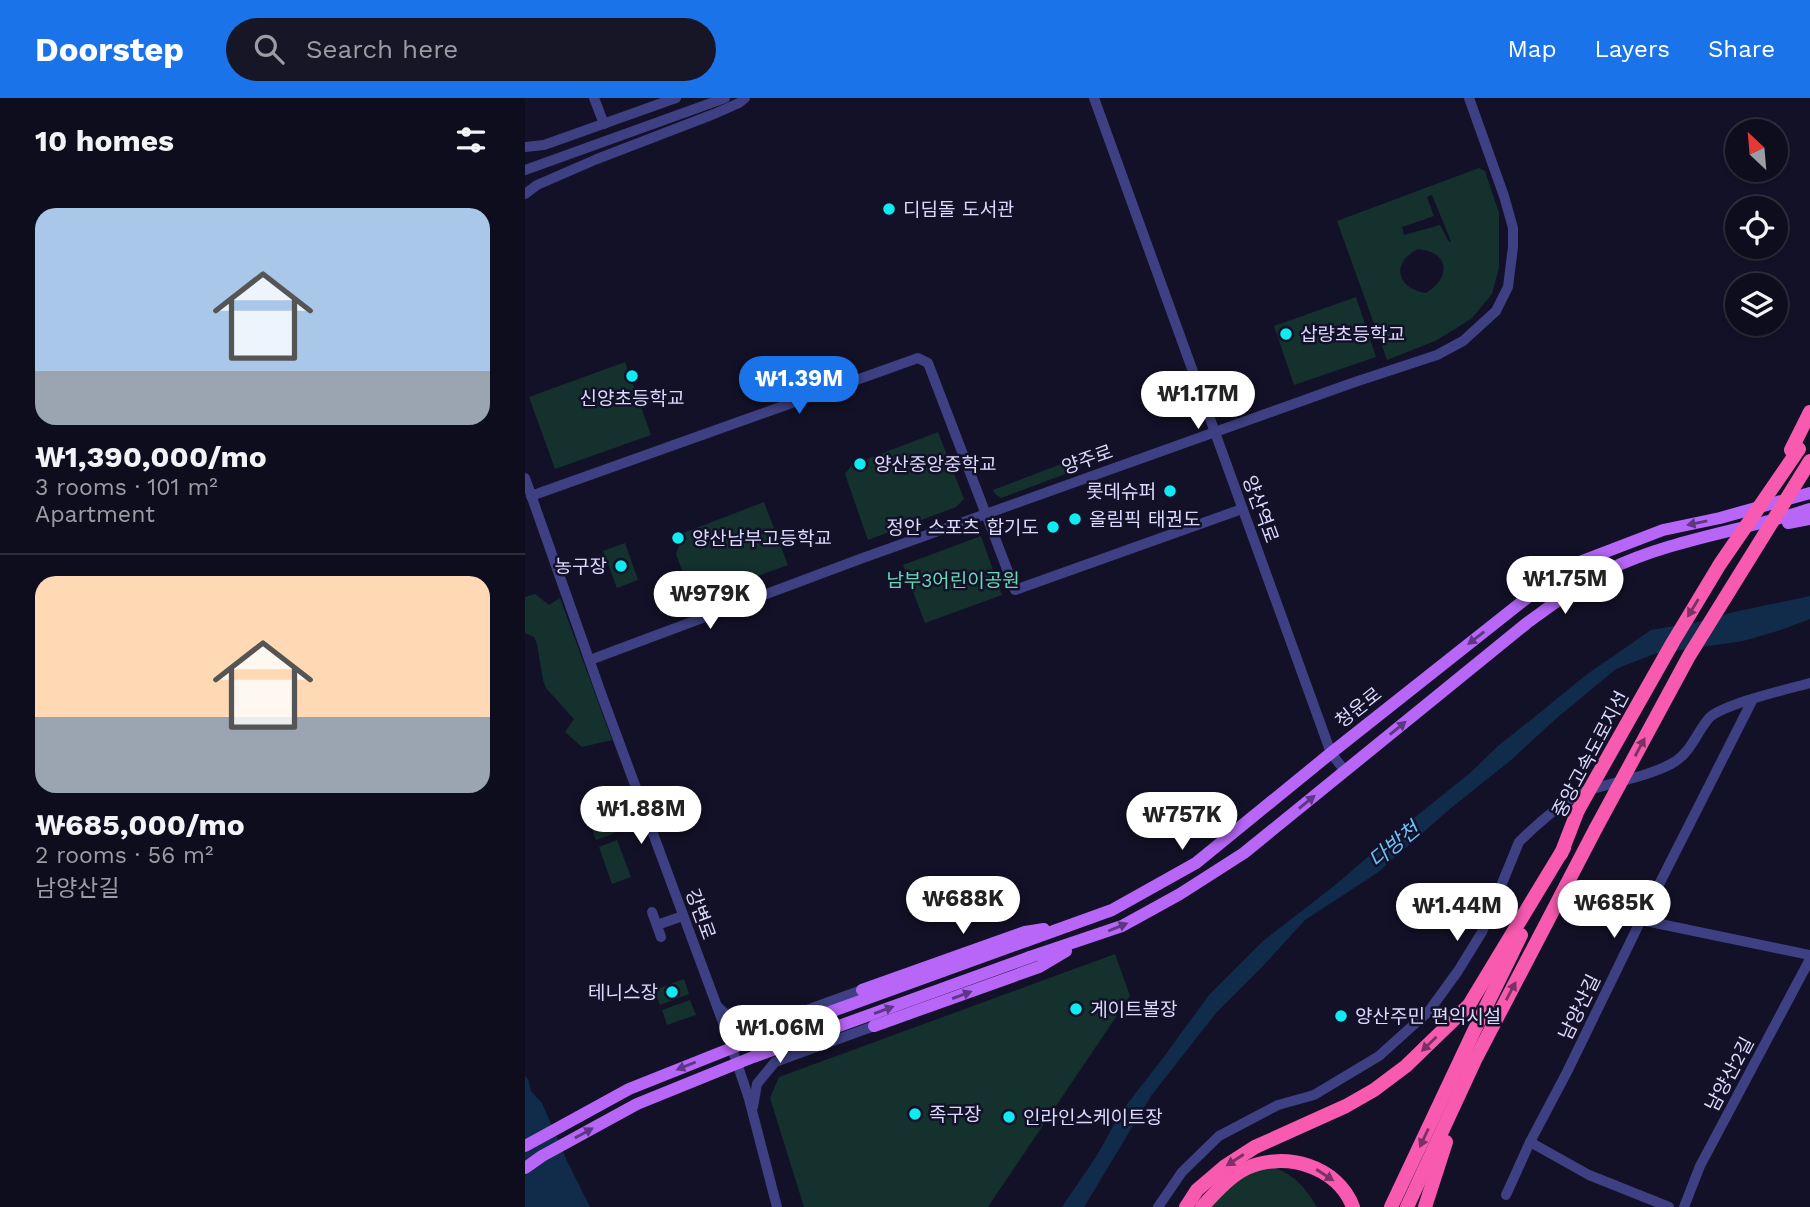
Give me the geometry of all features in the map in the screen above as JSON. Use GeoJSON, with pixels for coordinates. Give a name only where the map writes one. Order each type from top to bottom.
{"type":"FeatureCollection","features":[{"type":"Feature","properties":{"kind":"highway"},"geometry":{"type":"LineString","coordinates":[[1795,450],[1810,412]]}},
{"type":"Feature","properties":{"kind":"highway"},"geometry":{"type":"LineString","coordinates":[[1795,450],[1810,432]]}},
{"type":"Feature","properties":{"kind":"highway","name":"중앙고속도로지선"},"geometry":{"type":"LineString","coordinates":[[1391,1207],[1564,848],[1578,810],[1720,564],[1795,450]]}},
{"type":"Feature","properties":{"kind":"highway","name":"중앙고속도로지선"},"geometry":{"type":"LineString","coordinates":[[1408,1207],[1475,1060],[1596,828],[1689,656],[1810,461]]}},
{"type":"Feature","properties":{"kind":"highway"},"geometry":{"type":"LineString","coordinates":[[1185,1207],[1197,1190],[1224,1167],[1255,1147],[1346,1106],[1374,1090],[1406,1066],[1469,1005],[1564,848]]}},
{"type":"Feature","properties":{"kind":"highway"},"geometry":{"type":"LineString","coordinates":[[1425,1207],[1475,1060]]}},
{"type":"Feature","properties":{"kind":"highway"},"geometry":{"type":"LineString","coordinates":[[1202,1207],[1217,1191],[1247,1168],[1278,1160],[1295,1161],[1320,1170],[1336,1183],[1353,1207]]}},
{"type":"Feature","properties":{"kind":"main road","name":"청운로"},"geometry":{"type":"LineString","coordinates":[[1720,518],[1810,486]]}},
{"type":"Feature","properties":{"kind":"main road","name":"청운로"},"geometry":{"type":"LineString","coordinates":[[525,1146],[629,1089],[747,1042],[1112,910],[1196,863],[1542,586],[1582,561],[1663,530],[1720,518],[1810,493]]}},
{"type":"Feature","properties":{"kind":"main road"},"geometry":{"type":"LineString","coordinates":[[525,1168],[637,1104],[753,1057],[1122,926],[1180,894],[1244,853],[1568,593],[1608,570],[1650,553],[1810,509]]}},
{"type":"Feature","properties":{"kind":"main road"},"geometry":{"type":"LineString","coordinates":[[1698,538],[1810,519]]}},
{"type":"Feature","properties":{"kind":"main road"},"geometry":{"type":"LineString","coordinates":[[862,990],[1025,932],[1075,924]]}},
{"type":"Feature","properties":{"kind":"main road"},"geometry":{"type":"LineString","coordinates":[[874,1026],[1039,967],[1088,938]]}},
{"type":"Feature","properties":{"kind":"street"},"geometry":{"type":"LineString","coordinates":[[594,98],[604,124]]}},
{"type":"Feature","properties":{"kind":"street"},"geometry":{"type":"LineString","coordinates":[[525,147],[544,145],[676,98]]}},
{"type":"Feature","properties":{"kind":"street"},"geometry":{"type":"LineString","coordinates":[[525,194],[537,185],[714,114],[745,98]]}},
{"type":"Feature","properties":{"kind":"street","name":"양산역로"},"geometry":{"type":"LineString","coordinates":[[1094,98],[1331,753],[1345,771]]}},
{"type":"Feature","properties":{"kind":"street","name":"양주로"},"geometry":{"type":"LineString","coordinates":[[590,660],[987,513],[1437,355],[1462,341],[1496,311],[1508,287],[1512,265],[1513,228],[1469,98]]}},
{"type":"Feature","properties":{"kind":"street"},"geometry":{"type":"LineString","coordinates":[[525,170],[723,99]]}},
{"type":"Feature","properties":{"kind":"street"},"geometry":{"type":"LineString","coordinates":[[531,496],[918,358],[928,363],[1015,590],[1243,509]]}},
{"type":"Feature","properties":{"kind":"street","name":"강변로"},"geometry":{"type":"LineString","coordinates":[[525,478],[715,1004],[752,1111],[778,1207]]}},
{"type":"Feature","properties":{"kind":"street"},"geometry":{"type":"LineString","coordinates":[[1158,1207],[1182,1172],[1219,1136],[1278,1105],[1314,1095],[1325,1089],[1379,1056],[1429,1011],[1482,932],[1519,842],[1530,831],[1580,793],[1663,768],[1678,760],[1691,747],[1710,717],[1738,703],[1810,682]]}},
{"type":"Feature","properties":{"kind":"street","name":"남양산길"},"geometry":{"type":"LineString","coordinates":[[1506,1195],[1530,1142],[1753,699]]}},
{"type":"Feature","properties":{"kind":"street"},"geometry":{"type":"LineString","coordinates":[[652,912],[661,937]]}},
{"type":"Feature","properties":{"kind":"street"},"geometry":{"type":"LineString","coordinates":[[657,925],[683,916]]}},
{"type":"Feature","properties":{"kind":"street"},"geometry":{"type":"LineString","coordinates":[[1641,920],[1810,957]]}},
{"type":"Feature","properties":{"kind":"street","name":"남양산2길"},"geometry":{"type":"LineString","coordinates":[[1684,1207],[1700,1166],[1810,957]]}},
{"type":"Feature","properties":{"kind":"street"},"geometry":{"type":"LineString","coordinates":[[715,1004],[735,1023],[751,1031],[862,990]]}},
{"type":"Feature","properties":{"kind":"street"},"geometry":{"type":"LineString","coordinates":[[752,1111],[757,1084],[775,1062],[874,1026]]}},
{"type":"Feature","properties":{"kind":"street"},"geometry":{"type":"LineString","coordinates":[[1530,1142],[1589,1175],[1669,1207]]}},
{"type":"Feature","properties":{"kind":"green space"},"geometry":{"type":"Polygon","coordinates":[[[1479,168],[1485,171],[1499,213],[1499,268],[1492,294],[1472,318],[1455,329],[1435,341],[1387,360],[1337,221],[1479,168]],[[1432,195],[1427,197],[1434,216],[1402,227],[1404,235],[1440,225],[1451,242],[1451,241],[1432,195]],[[1418,249],[1403,261],[1401,275],[1409,286],[1426,293],[1440,280],[1443,266],[1436,255],[1418,249]]]}},
{"type":"Feature","properties":{"kind":"green space"},"geometry":{"type":"Polygon","coordinates":[[[1356,297],[1376,357],[1294,385],[1274,326],[1356,297]]]}},
{"type":"Feature","properties":{"kind":"green space"},"geometry":{"type":"Polygon","coordinates":[[[625,362],[651,435],[555,469],[529,397],[625,362]]]}},
{"type":"Feature","properties":{"kind":"green space"},"geometry":{"type":"Polygon","coordinates":[[[938,432],[964,499],[956,507],[868,540],[845,474],[852,465],[938,432]]]}},
{"type":"Feature","properties":{"kind":"green space"},"geometry":{"type":"Polygon","coordinates":[[[1077,458],[1081,468],[1001,498],[993,490],[1077,458]]]}},
{"type":"Feature","properties":{"kind":"green space"},"geometry":{"type":"Polygon","coordinates":[[[764,502],[788,565],[693,600],[676,554],[683,533],[764,502]]]}},
{"type":"Feature","properties":{"kind":"green space","name":"남부3어린이공원"},"geometry":{"type":"Polygon","coordinates":[[[981,536],[1002,595],[925,623],[903,565],[981,536]]]}},
{"type":"Feature","properties":{"kind":"green space","name":"농구장"},"geometry":{"type":"Polygon","coordinates":[[[625,543],[638,580],[617,588],[603,551],[625,543]]]}},
{"type":"Feature","properties":{"kind":"green space"},"geometry":{"type":"Polygon","coordinates":[[[535,594],[549,605],[560,598],[612,740],[582,747],[565,732],[574,719],[546,688],[537,644],[534,637],[525,633],[525,597],[535,594]]]}},
{"type":"Feature","properties":{"kind":"green space"},"geometry":{"type":"Polygon","coordinates":[[[601,795],[615,833],[596,840],[582,802],[601,795]]]}},
{"type":"Feature","properties":{"kind":"green space"},"geometry":{"type":"Polygon","coordinates":[[[617,840],[631,877],[612,884],[599,847],[617,840]]]}},
{"type":"Feature","properties":{"kind":"green space"},"geometry":{"type":"Polygon","coordinates":[[[1115,954],[1130,996],[988,1207],[804,1207],[770,1098],[779,1077],[1115,954]]]}},
{"type":"Feature","properties":{"kind":"green space","name":"테니스장"},"geometry":{"type":"Polygon","coordinates":[[[684,979],[689,994],[660,1005],[654,990],[684,979]]]}},
{"type":"Feature","properties":{"kind":"green space"},"geometry":{"type":"Polygon","coordinates":[[[690,1000],[696,1015],[667,1025],[662,1010],[690,1000]]]}},
{"type":"Feature","properties":{"kind":"green space"},"geometry":{"type":"Polygon","coordinates":[[[1269,1166],[1297,1181],[1317,1207],[1209,1207],[1234,1179],[1269,1166]]]}},
{"type":"Feature","properties":{"kind":"water","name":"다방천"},"geometry":{"type":"Polygon","coordinates":[[[1810,596],[1810,619],[1781,630],[1743,641],[1654,654],[1616,669],[1377,873],[1305,920],[1216,1013],[1151,1096],[1084,1207],[1062,1207],[1096,1157],[1121,1112],[1209,995],[1263,941],[1334,886],[1470,773],[1499,745],[1586,675],[1651,630],[1810,596]]]}},
{"type":"Feature","properties":{"kind":"water"},"geometry":{"type":"Polygon","coordinates":[[[525,1076],[531,1091],[542,1103],[590,1207],[525,1207],[525,1076]]]}},
{"type":"Feature","properties":{"kind":"place","name":"디딤돌 도서관"},"geometry":{"type":"Point","coordinates":[889,209]}},
{"type":"Feature","properties":{"kind":"place","name":"삽량초등학교"},"geometry":{"type":"Point","coordinates":[1286,334]}},
{"type":"Feature","properties":{"kind":"place","name":"신양초등학교"},"geometry":{"type":"Point","coordinates":[632,376]}},
{"type":"Feature","properties":{"kind":"place","name":"양산중앙중학교"},"geometry":{"type":"Point","coordinates":[860,464]}},
{"type":"Feature","properties":{"kind":"place","name":"롯데슈퍼"},"geometry":{"type":"Point","coordinates":[1170,491]}},
{"type":"Feature","properties":{"kind":"place","name":"올림픽 태권도"},"geometry":{"type":"Point","coordinates":[1075,519]}},
{"type":"Feature","properties":{"kind":"place","name":"정안 스포츠 합기도"},"geometry":{"type":"Point","coordinates":[1053,527]}},
{"type":"Feature","properties":{"kind":"place","name":"양산남부고등학교"},"geometry":{"type":"Point","coordinates":[678,538]}},
{"type":"Feature","properties":{"kind":"place","name":"농구장"},"geometry":{"type":"Point","coordinates":[621,566]}},
{"type":"Feature","properties":{"kind":"place","name":"테니스장"},"geometry":{"type":"Point","coordinates":[672,992]}},
{"type":"Feature","properties":{"kind":"place","name":"게이트볼장"},"geometry":{"type":"Point","coordinates":[1076,1009]}},
{"type":"Feature","properties":{"kind":"place","name":"양산주민 편익시설"},"geometry":{"type":"Point","coordinates":[1341,1016]}},
{"type":"Feature","properties":{"kind":"place","name":"족구장"},"geometry":{"type":"Point","coordinates":[915,1114]}},
{"type":"Feature","properties":{"kind":"place","name":"인라인스케이트장"},"geometry":{"type":"Point","coordinates":[1009,1117]}}]}
